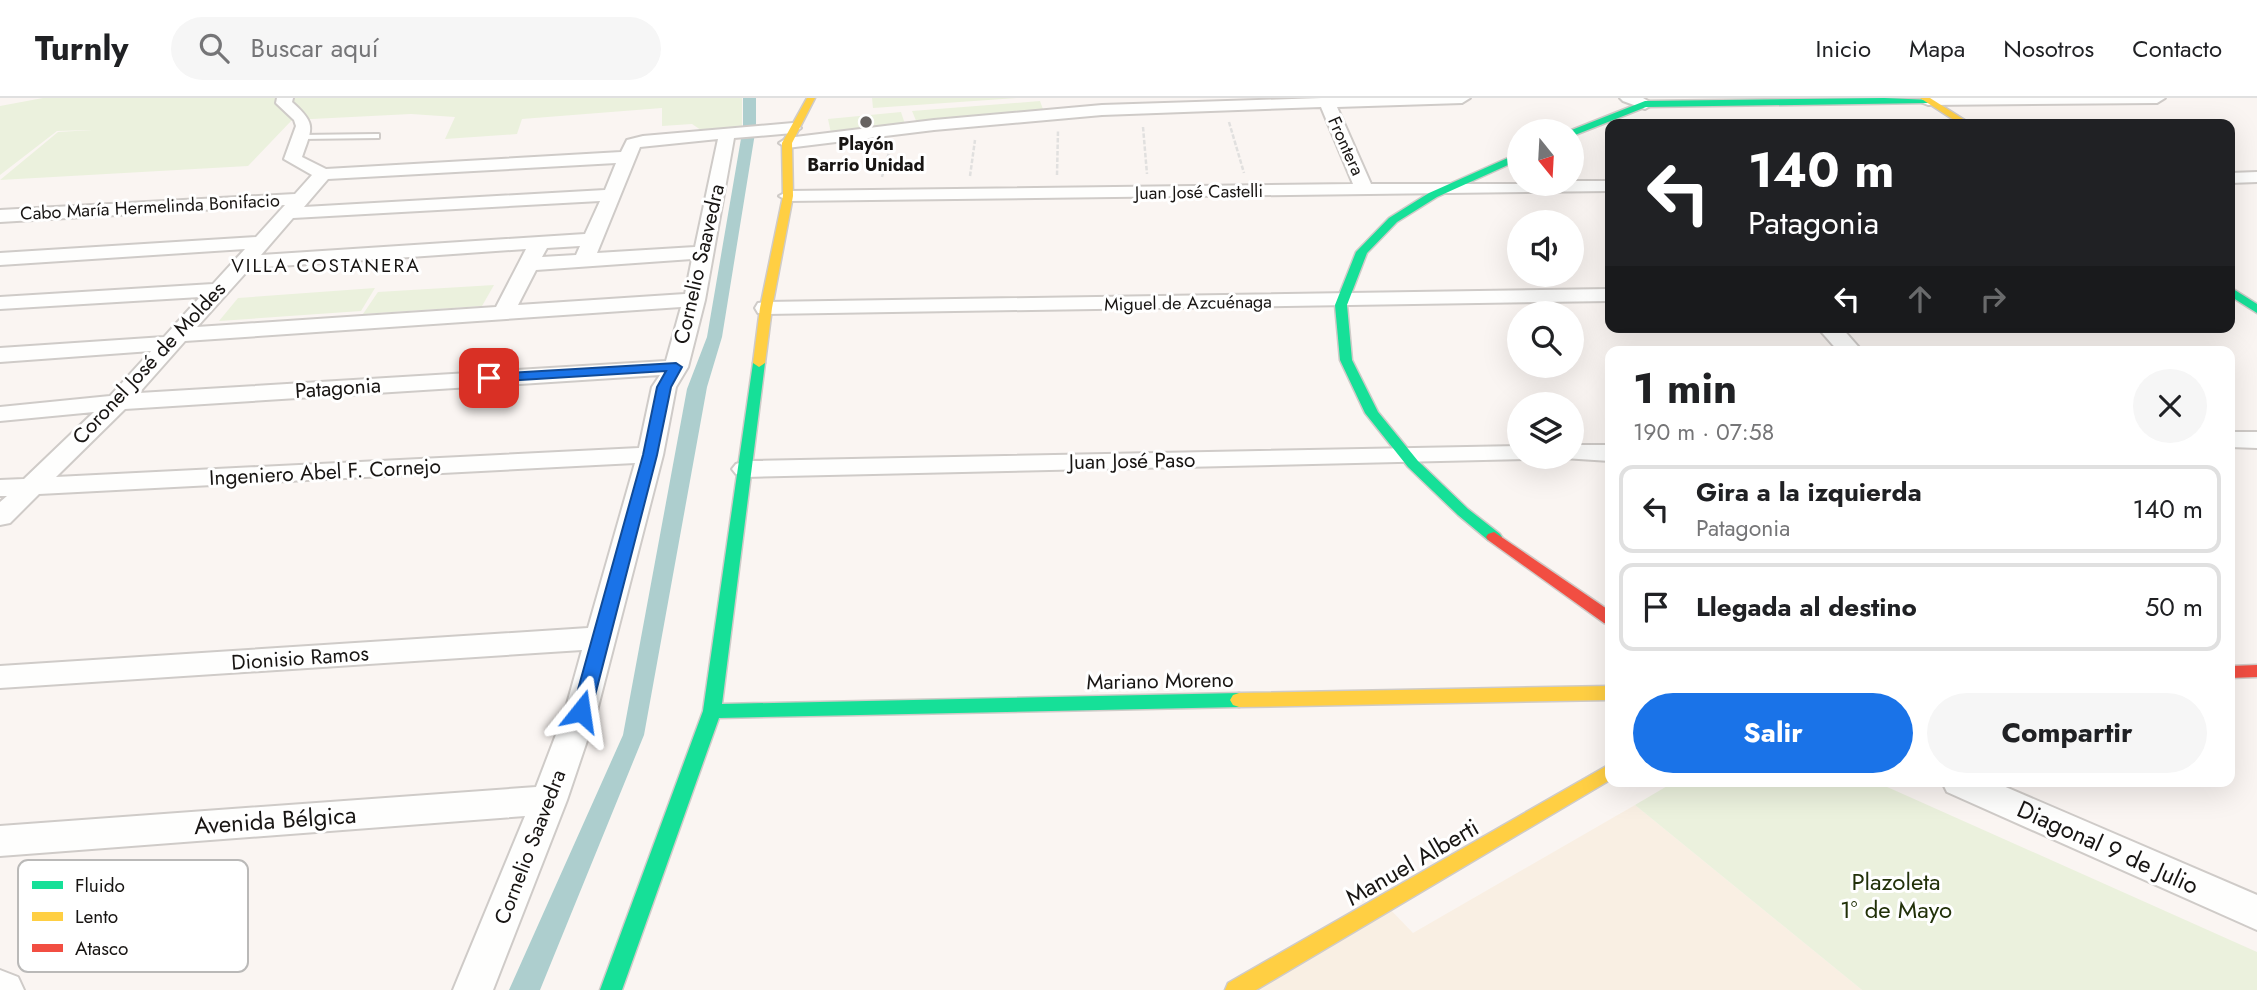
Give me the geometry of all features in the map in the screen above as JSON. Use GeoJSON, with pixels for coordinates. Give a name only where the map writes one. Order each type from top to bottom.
{"type":"FeatureCollection","features":[{"type":"Feature","properties":{"kind":"street"},"geometry":{"type":"LineString","coordinates":[[285,98],[284,103],[301,118],[304,126],[293,159],[323,174],[628,156]]}},
{"type":"Feature","properties":{"kind":"street"},"geometry":{"type":"LineString","coordinates":[[611,990],[712,711],[766,308],[788,196],[790,136],[811,98]]}},
{"type":"Feature","properties":{"kind":"street"},"geometry":{"type":"LineString","coordinates":[[584,260],[633,144],[643,141],[766,130],[790,136],[895,130],[1141,109],[1462,98]]}},
{"type":"Feature","properties":{"kind":"street"},"geometry":{"type":"LineString","coordinates":[[1628,98],[1645,104],[2157,98]]}},
{"type":"Feature","properties":{"kind":"street"},"geometry":{"type":"LineString","coordinates":[[1926,99],[1958,119]]}},
{"type":"Feature","properties":{"kind":"street","name":"Frontera"},"geometry":{"type":"LineString","coordinates":[[1326,103],[1365,190]]}},
{"type":"Feature","properties":{"kind":"street"},"geometry":{"type":"LineString","coordinates":[[1607,119],[1645,104]]}},
{"type":"Feature","properties":{"kind":"street"},"geometry":{"type":"LineString","coordinates":[[1584,128],[1605,120]]}},
{"type":"Feature","properties":{"kind":"street","name":"Cornelio Saavedra"},"geometry":{"type":"LineString","coordinates":[[473,990],[549,800],[581,711],[650,455],[664,387],[676,367],[694,300],[727,134]]}},
{"type":"Feature","properties":{"kind":"street"},"geometry":{"type":"LineString","coordinates":[[1507,161],[1445,188],[1400,217],[1363,251],[1350,275],[1342,300],[1344,358],[1355,387],[1368,410],[1406,455],[1462,512],[1541,575],[1605,616]]}},
{"type":"Feature","properties":{"kind":"street","name":"Coronel José de Moldes"},"geometry":{"type":"LineString","coordinates":[[0,517],[116,404],[323,174]]}},
{"type":"Feature","properties":{"kind":"street"},"geometry":{"type":"LineString","coordinates":[[2235,178],[2257,177]]}},
{"type":"Feature","properties":{"kind":"street","name":"Juan José Castelli"},"geometry":{"type":"LineString","coordinates":[[788,196],[1605,186]]}},
{"type":"Feature","properties":{"kind":"street","name":"Cabo María Hermelinda Bonifacio"},"geometry":{"type":"LineString","coordinates":[[0,216],[612,195]]}},
{"type":"Feature","properties":{"kind":"street"},"geometry":{"type":"LineString","coordinates":[[242,262],[594,239]]}},
{"type":"Feature","properties":{"kind":"street"},"geometry":{"type":"LineString","coordinates":[[0,259],[262,242]]}},
{"type":"Feature","properties":{"kind":"street"},"geometry":{"type":"LineString","coordinates":[[503,314],[540,243]]}},
{"type":"Feature","properties":{"kind":"street"},"geometry":{"type":"LineString","coordinates":[[529,264],[703,252]]}},
{"type":"Feature","properties":{"kind":"street"},"geometry":{"type":"LineString","coordinates":[[2235,286],[2257,285]]}},
{"type":"Feature","properties":{"kind":"street"},"geometry":{"type":"LineString","coordinates":[[0,303],[218,290]]}},
{"type":"Feature","properties":{"kind":"street"},"geometry":{"type":"LineString","coordinates":[[2235,294],[2257,309]]}},
{"type":"Feature","properties":{"kind":"street","name":"Miguel de Azcuénaga"},"geometry":{"type":"LineString","coordinates":[[766,308],[1605,295]]}},
{"type":"Feature","properties":{"kind":"street"},"geometry":{"type":"LineString","coordinates":[[0,355],[174,339],[694,300]]}},
{"type":"Feature","properties":{"kind":"street"},"geometry":{"type":"LineString","coordinates":[[1834,333],[1846,346]]}},
{"type":"Feature","properties":{"kind":"street","name":"Patagonia"},"geometry":{"type":"LineString","coordinates":[[0,414],[676,367]]}},
{"type":"Feature","properties":{"kind":"street"},"geometry":{"type":"LineString","coordinates":[[2235,440],[2257,440]]}},
{"type":"Feature","properties":{"kind":"street"},"geometry":{"type":"LineString","coordinates":[[1584,453],[1605,453]]}},
{"type":"Feature","properties":{"kind":"street","name":"Juan José Paso"},"geometry":{"type":"LineString","coordinates":[[745,470],[1507,454]]}},
{"type":"Feature","properties":{"kind":"street","name":"Ingeniero Abel F. Cornejo"},"geometry":{"type":"LineString","coordinates":[[0,488],[650,455]]}},
{"type":"Feature","properties":{"kind":"street","name":"Dionisio Ramos"},"geometry":{"type":"LineString","coordinates":[[0,677],[601,638]]}},
{"type":"Feature","properties":{"kind":"street"},"geometry":{"type":"LineString","coordinates":[[2235,672],[2257,671]]}},
{"type":"Feature","properties":{"kind":"street","name":"Mariano Moreno"},"geometry":{"type":"LineString","coordinates":[[712,711],[1605,693]]}},
{"type":"Feature","properties":{"kind":"street","name":"Manuel Alberti"},"geometry":{"type":"LineString","coordinates":[[1236,990],[1605,775]]}},
{"type":"Feature","properties":{"kind":"street","name":"Diagonal 9 de Julio"},"geometry":{"type":"LineString","coordinates":[[1970,787],[2257,913]]}},
{"type":"Feature","properties":{"kind":"street","name":"Avenida Bélgica"},"geometry":{"type":"LineString","coordinates":[[0,841],[549,800]]}},
{"type":"Feature","properties":{"kind":"lane"},"geometry":{"type":"LineString","coordinates":[[302,137],[376,136]]}},
{"type":"Feature","properties":{"kind":"path"},"geometry":{"type":"LineString","coordinates":[[1224,107],[1250,191]]}},
{"type":"Feature","properties":{"kind":"path"},"geometry":{"type":"LineString","coordinates":[[1141,109],[1149,192]]}},
{"type":"Feature","properties":{"kind":"path"},"geometry":{"type":"LineString","coordinates":[[1056,193],[1058,114]]}},
{"type":"Feature","properties":{"kind":"path"},"geometry":{"type":"LineString","coordinates":[[967,194],[975,152],[976,121]]}},
{"type":"Feature","properties":{"kind":"path"},"geometry":{"type":"LineString","coordinates":[[877,195],[895,130]]}},
{"type":"Feature","properties":{"kind":"shaded area"},"geometry":{"type":"Polygon","coordinates":[[[1635,805],[1862,990],[1236,990],[1385,904],[1413,933],[1635,805]]]}},
{"type":"Feature","properties":{"kind":"green space"},"geometry":{"type":"Polygon","coordinates":[[[43,98],[742,98],[742,127],[701,130],[692,124],[662,126],[662,108],[522,119],[517,134],[445,139],[455,117],[411,114],[292,120],[248,166],[0,180],[58,132],[92,130],[57,131],[0,175],[0,106],[43,98]]]}},
{"type":"Feature","properties":{"kind":"green space"},"geometry":{"type":"Polygon","coordinates":[[[872,98],[1017,98],[873,108],[872,98]]]}},
{"type":"Feature","properties":{"kind":"green space"},"geometry":{"type":"Polygon","coordinates":[[[1040,101],[1044,112],[917,123],[912,111],[1040,101]]]}},
{"type":"Feature","properties":{"kind":"green space","name":"Playón Barrio Unidad"},"geometry":{"type":"Polygon","coordinates":[[[901,112],[905,124],[831,133],[828,119],[901,112]]]}},
{"type":"Feature","properties":{"kind":"green space"},"geometry":{"type":"Polygon","coordinates":[[[494,285],[482,306],[363,314],[378,292],[494,285]]]}},
{"type":"Feature","properties":{"kind":"green space"},"geometry":{"type":"Polygon","coordinates":[[[375,288],[361,311],[219,321],[238,298],[375,288]]]}},
{"type":"Feature","properties":{"kind":"green space","name":"Plazoleta 1° de Mayo"},"geometry":{"type":"Polygon","coordinates":[[[1666,787],[1887,787],[2257,952],[2257,990],[1862,990],[1635,805],[1666,787]]]}},
{"type":"Feature","properties":{"kind":"water"},"geometry":{"type":"Polygon","coordinates":[[[743,98],[756,98],[756,127],[722,337],[707,387],[644,735],[540,990],[509,990],[623,735],[687,389],[707,337],[743,127],[743,98]]]}},
{"type":"Feature","properties":{"kind":"traffic: fast"},"geometry":{"type":"LineString","coordinates":[[1607,119],[1645,104],[1928,100]]}},
{"type":"Feature","properties":{"kind":"traffic: fast"},"geometry":{"type":"LineString","coordinates":[[1584,128],[1605,120]]}},
{"type":"Feature","properties":{"kind":"traffic: fast"},"geometry":{"type":"LineString","coordinates":[[1494,537],[1463,512],[1413,464],[1372,413],[1346,360],[1341,305],[1362,252],[1393,220],[1433,195],[1507,161]]}},
{"type":"Feature","properties":{"kind":"traffic: fast"},"geometry":{"type":"LineString","coordinates":[[2235,294],[2257,309]]}},
{"type":"Feature","properties":{"kind":"traffic: fast"},"geometry":{"type":"LineString","coordinates":[[611,990],[712,711],[759,363]]}},
{"type":"Feature","properties":{"kind":"traffic: fast"},"geometry":{"type":"LineString","coordinates":[[712,711],[1239,700]]}},
{"type":"Feature","properties":{"kind":"traffic: slow"},"geometry":{"type":"LineString","coordinates":[[759,363],[766,308],[788,196],[787,143],[811,98]]}},
{"type":"Feature","properties":{"kind":"traffic: slow"},"geometry":{"type":"LineString","coordinates":[[1924,98],[1958,119]]}},
{"type":"Feature","properties":{"kind":"traffic: slow"},"geometry":{"type":"LineString","coordinates":[[1239,700],[1605,693]]}},
{"type":"Feature","properties":{"kind":"traffic: slow"},"geometry":{"type":"LineString","coordinates":[[1236,990],[1605,774]]}},
{"type":"Feature","properties":{"kind":"traffic: jam"},"geometry":{"type":"LineString","coordinates":[[1494,537],[1605,615]]}},
{"type":"Feature","properties":{"kind":"traffic: jam"},"geometry":{"type":"LineString","coordinates":[[2235,672],[2257,671]]}},
{"type":"Feature","properties":{"kind":"place","name":"Playón Barrio Unidad"},"geometry":{"type":"Point","coordinates":[866,122]}},
{"type":"Feature","properties":{"kind":"district","name":"VILLA COSTANERA"},"geometry":{"type":"Point","coordinates":[326,265]}},
{"type":"Feature","properties":{"kind":"route"},"geometry":{"type":"LineString","coordinates":[[489,378],[676,367],[664,387],[650,455],[581,711]]}}]}
